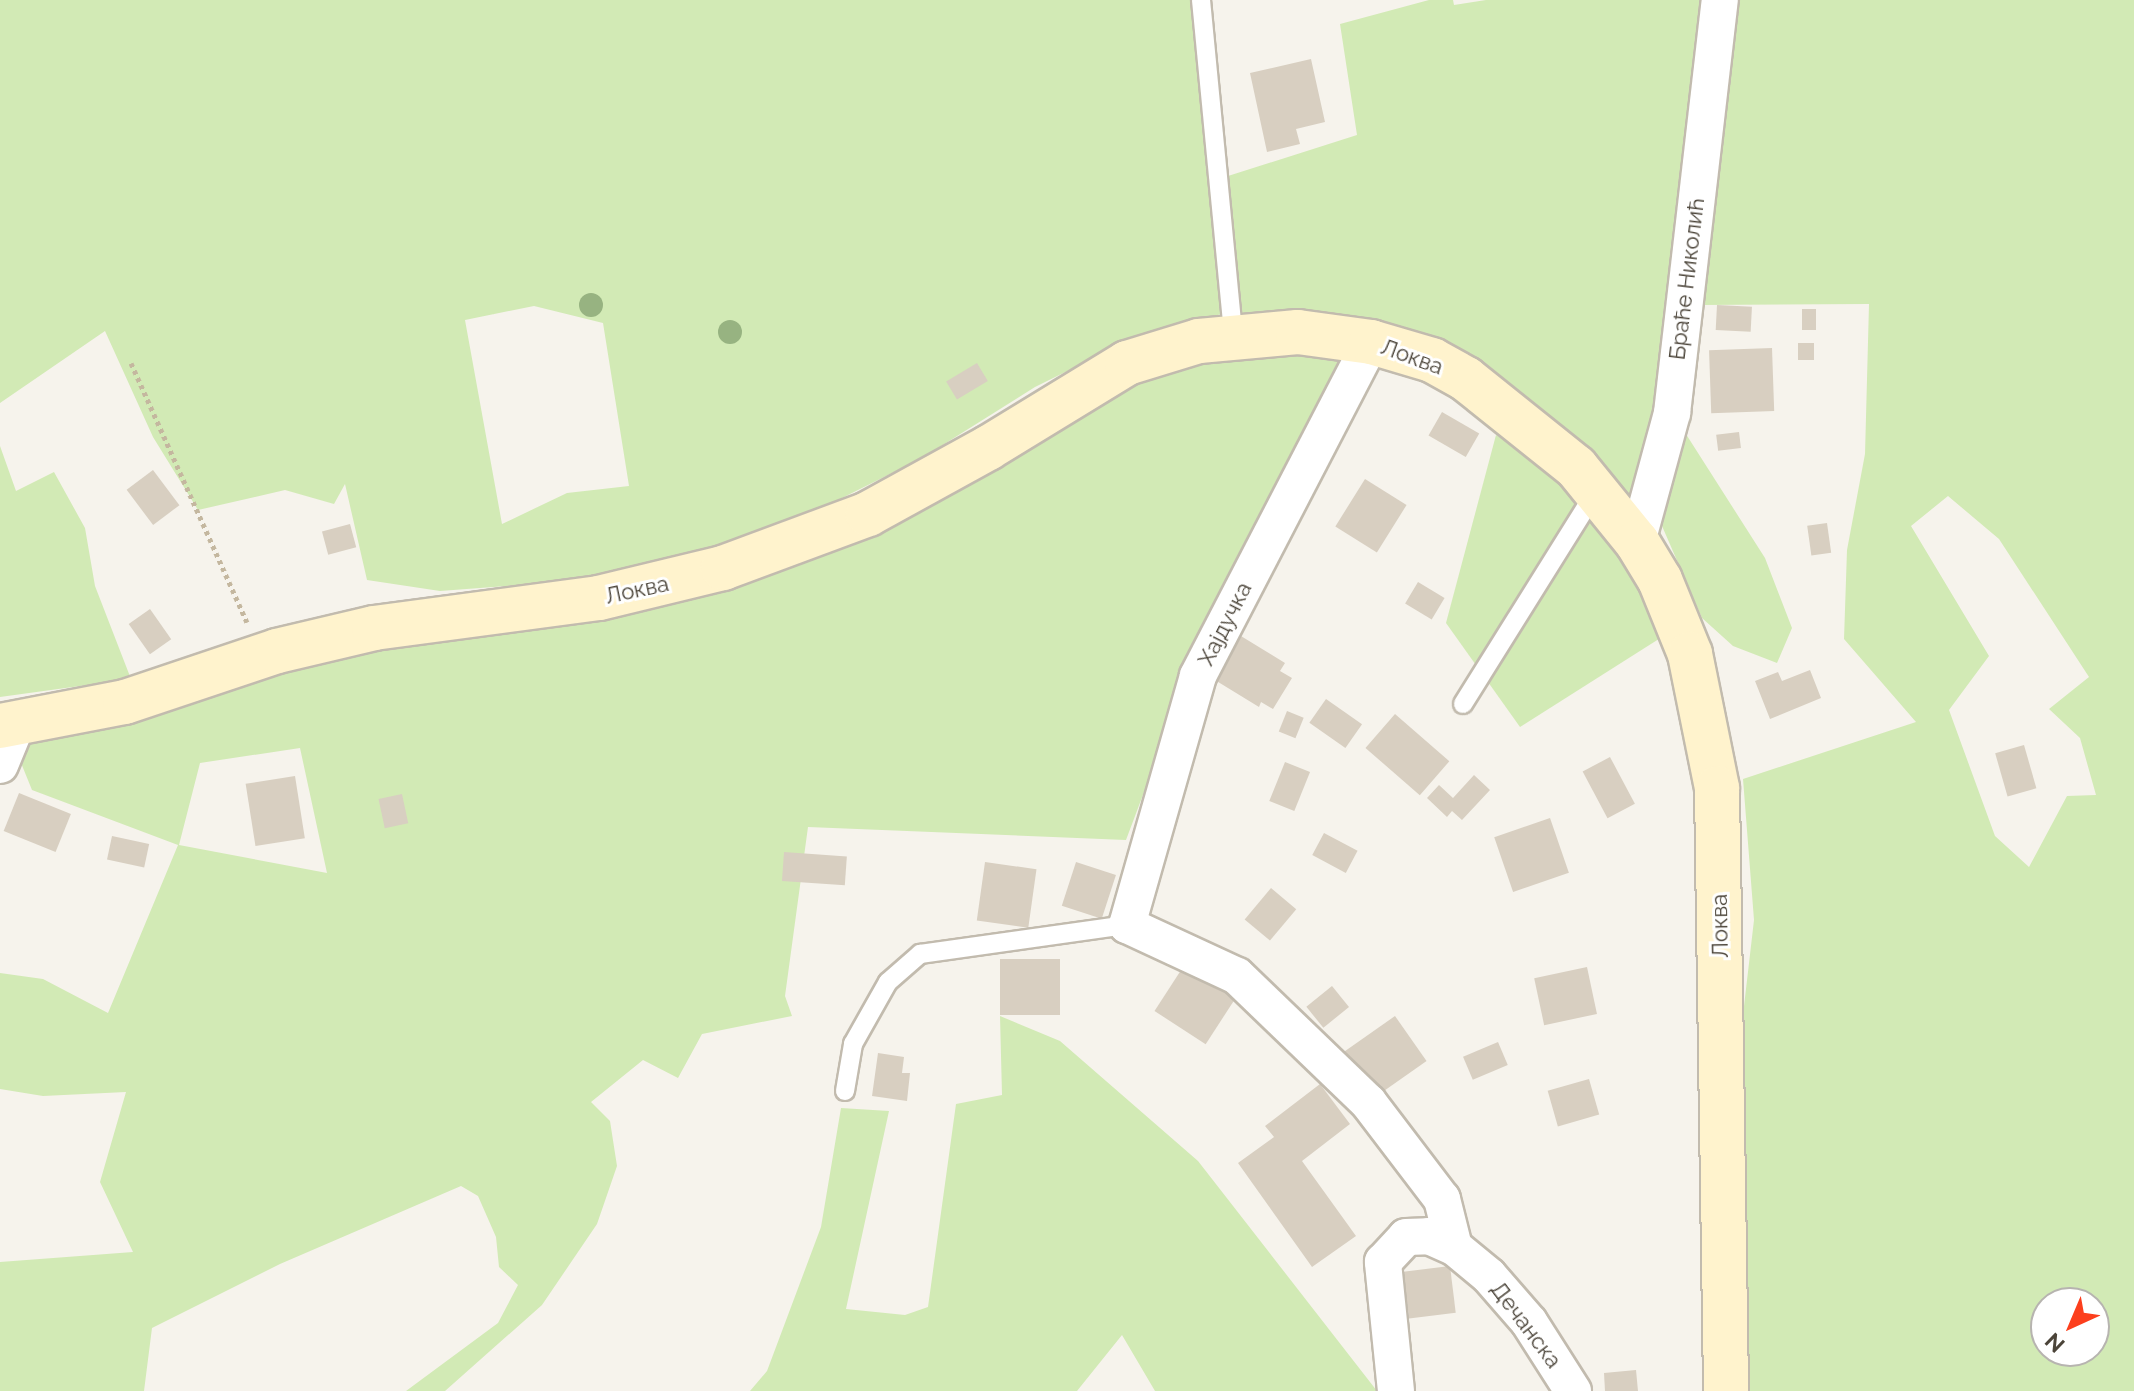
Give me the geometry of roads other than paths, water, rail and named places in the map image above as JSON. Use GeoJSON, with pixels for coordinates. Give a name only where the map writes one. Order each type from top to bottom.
{"type":"FeatureCollection","features":[{"type":"Feature","properties":{"kind":"main road","name":"Локва"},"geometry":{"type":"LineString","coordinates":[[5,739],[139,698],[263,655],[424,618],[599,598],[723,568],[868,514],[1127,363],[1233,334],[1298,332],[1371,342],[1432,360],[1466,379],[1576,467],[1637,542],[1660,580],[1690,654],[1717,788],[1726,1391]]}},
{"type":"Feature","properties":{"kind":"street","name":"Браће Николић"},"geometry":{"type":"LineString","coordinates":[[1637,542],[1672,413],[1716,4]]}},
{"type":"Feature","properties":{"kind":"street","name":"Хајдучка"},"geometry":{"type":"LineString","coordinates":[[1127,925],[1198,676],[1371,342]]}},
{"type":"Feature","properties":{"kind":"street"},"geometry":{"type":"LineString","coordinates":[[1127,925],[1237,976],[1368,1102],[1442,1199],[1454,1247]]}},
{"type":"Feature","properties":{"kind":"street","name":"Дечанска"},"geometry":{"type":"LineString","coordinates":[[1396,1391],[1383,1262],[1406,1237],[1429,1236],[1454,1247],[1489,1276],[1529,1322],[1573,1391]]}},
{"type":"Feature","properties":{"kind":"lane"},"geometry":{"type":"LineString","coordinates":[[1201,0],[1233,334]]}},
{"type":"Feature","properties":{"kind":"lane"},"geometry":{"type":"LineString","coordinates":[[1463,704],[1596,490]]}},
{"type":"Feature","properties":{"kind":"lane"},"geometry":{"type":"LineString","coordinates":[[845,1091],[853,1044],[888,982],[920,954],[1127,925]]}}]}
